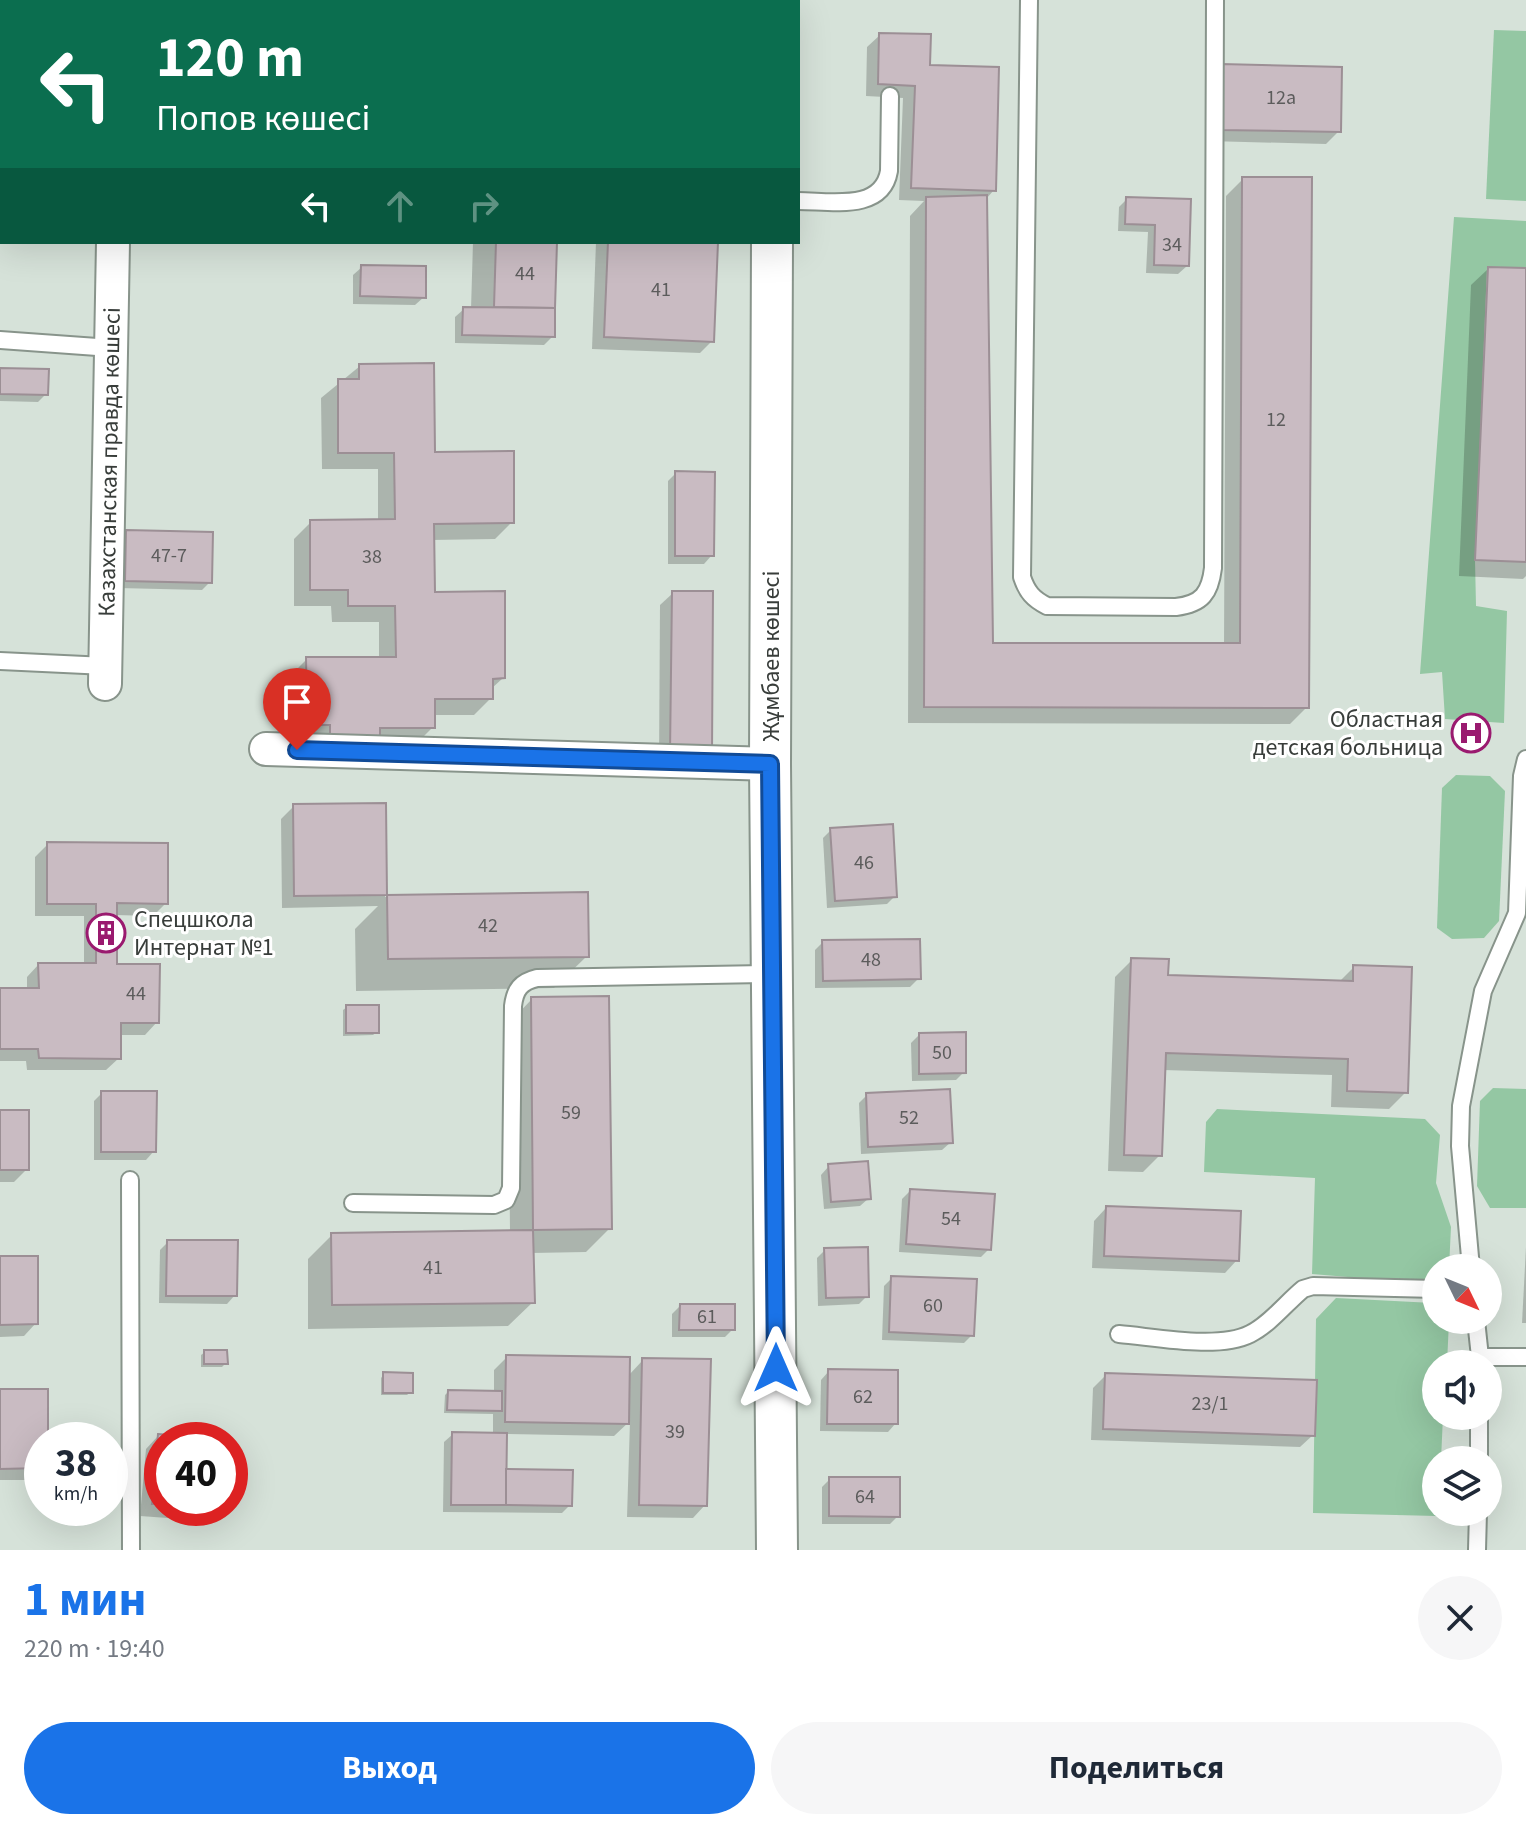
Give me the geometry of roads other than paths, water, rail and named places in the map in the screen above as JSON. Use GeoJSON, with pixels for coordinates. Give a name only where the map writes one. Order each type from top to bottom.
{"type":"FeatureCollection","features":[{"type":"Feature","properties":{"kind":"street","name":"Казахстанская правда көшесі"},"geometry":{"type":"LineString","coordinates":[[106,675],[113,244]]}},
{"type":"Feature","properties":{"kind":"street","name":"Жұмбаев көшесі"},"geometry":{"type":"LineString","coordinates":[[772,244],[770,764],[777,1550]]}},
{"type":"Feature","properties":{"kind":"street"},"geometry":{"type":"LineString","coordinates":[[266,749],[770,764]]}},
{"type":"Feature","properties":{"kind":"lane"},"geometry":{"type":"LineString","coordinates":[[1029,0],[1022,577],[1027,591],[1047,606],[1176,607],[1192,605],[1204,598],[1211,584],[1213,568],[1215,0]]}},
{"type":"Feature","properties":{"kind":"lane"},"geometry":{"type":"LineString","coordinates":[[800,201],[871,199],[881,192],[889,171],[890,96]]}},
{"type":"Feature","properties":{"kind":"lane"},"geometry":{"type":"LineString","coordinates":[[0,340],[111,348]]}},
{"type":"Feature","properties":{"kind":"lane"},"geometry":{"type":"LineString","coordinates":[[0,661],[106,675]]}},
{"type":"Feature","properties":{"kind":"lane"},"geometry":{"type":"LineString","coordinates":[[1470,1254],[1460,1146],[1461,1106],[1483,991],[1517,913],[1522,776],[1526,759]]}},
{"type":"Feature","properties":{"kind":"lane"},"geometry":{"type":"LineString","coordinates":[[353,1203],[494,1205],[506,1200],[511,1188],[513,1006],[519,987],[526,981],[772,974]]}},
{"type":"Feature","properties":{"kind":"lane"},"geometry":{"type":"LineString","coordinates":[[130,1180],[131,1550]]}},
{"type":"Feature","properties":{"kind":"lane"},"geometry":{"type":"LineString","coordinates":[[1119,1334],[1216,1341],[1234,1339],[1251,1333],[1303,1289],[1313,1286],[1422,1289]]}},
{"type":"Feature","properties":{"kind":"lane"},"geometry":{"type":"LineString","coordinates":[[1502,1359],[1526,1357]]}},
{"type":"Feature","properties":{"kind":"lane"},"geometry":{"type":"LineString","coordinates":[[1477,1550],[1478,1526]]}},
{"type":"Feature","properties":{"kind":"place","name":"Областная детская больница"},"geometry":{"type":"Point","coordinates":[1471,733]}},
{"type":"Feature","properties":{"kind":"place","name":"Спецшкола Интернат №1"},"geometry":{"type":"Point","coordinates":[106,933]}}]}
